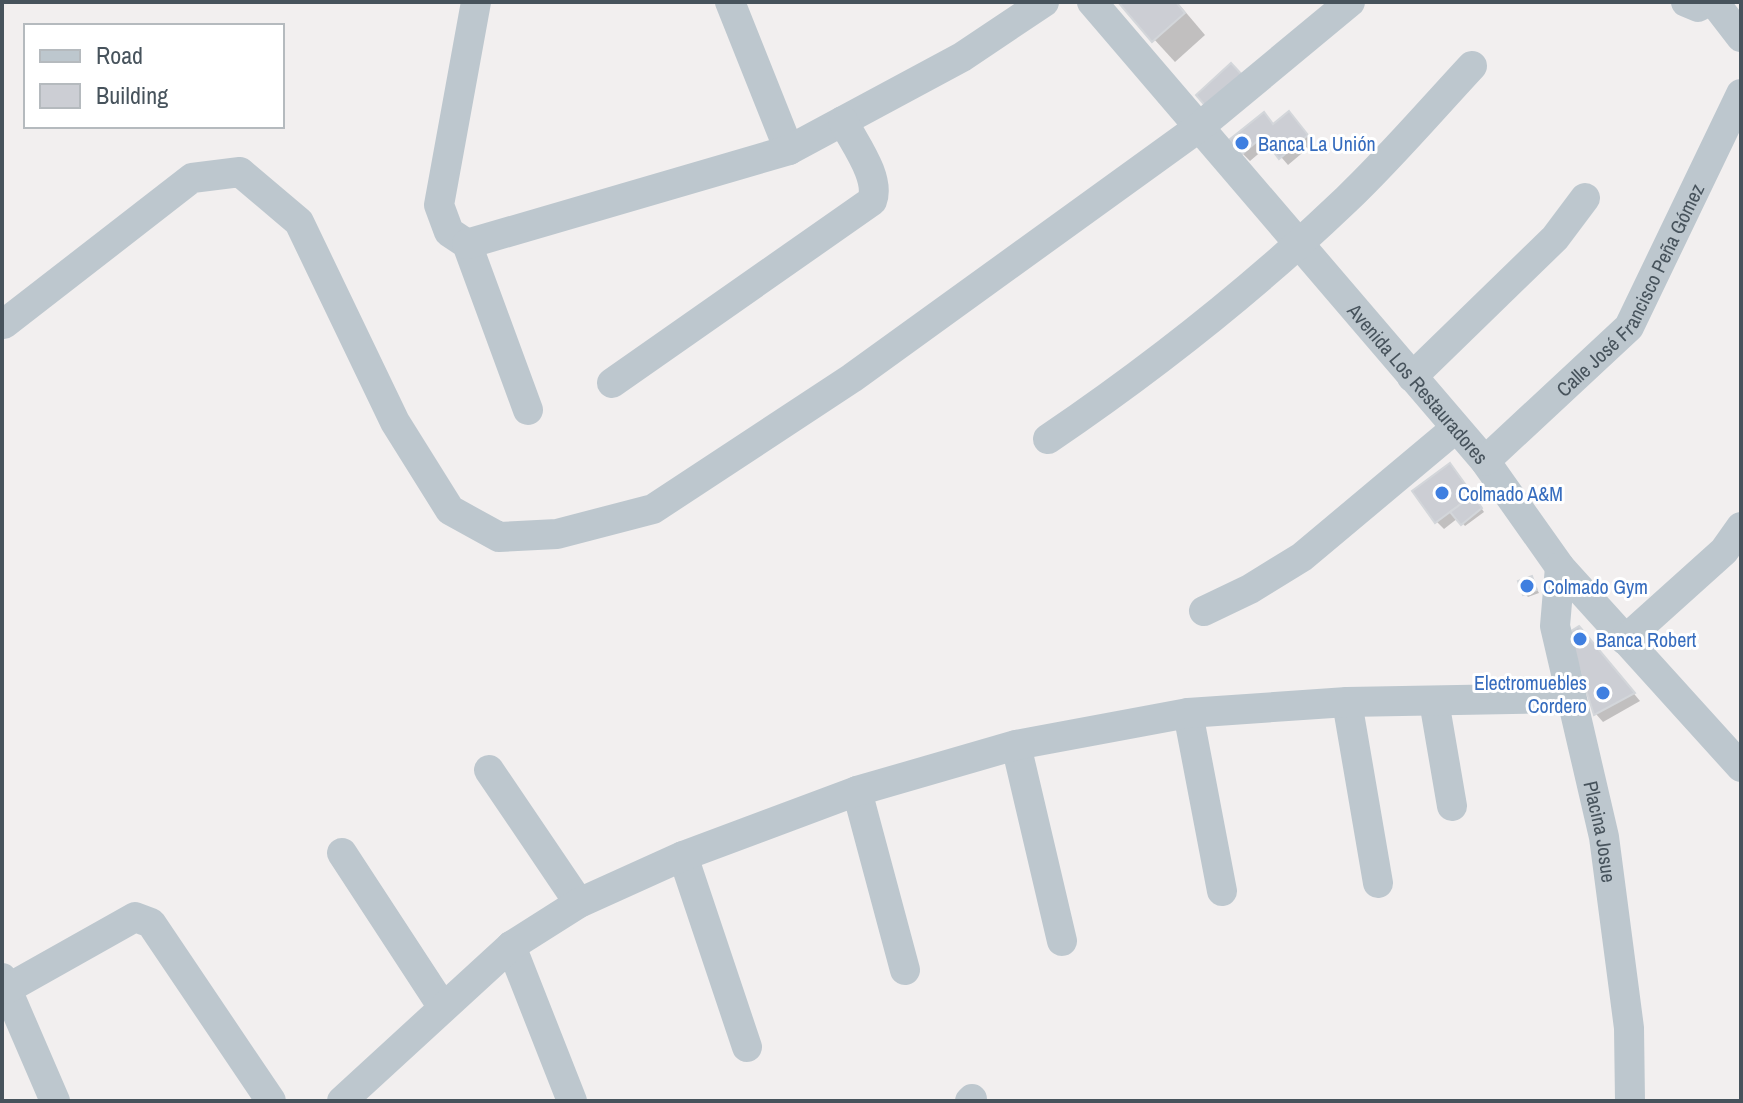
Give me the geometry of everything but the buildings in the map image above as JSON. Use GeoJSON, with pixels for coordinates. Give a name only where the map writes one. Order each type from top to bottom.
{"type":"FeatureCollection","features":[{"type":"Feature","properties":{"kind":"street"},"geometry":{"type":"LineString","coordinates":[[476,2],[439,205],[449,232],[467,244],[528,410]]}},
{"type":"Feature","properties":{"kind":"street"},"geometry":{"type":"LineString","coordinates":[[730,2],[789,150]]}},
{"type":"Feature","properties":{"kind":"street"},"geometry":{"type":"LineString","coordinates":[[467,244],[789,150],[962,57],[1044,2]]}},
{"type":"Feature","properties":{"kind":"street","name":"Avenida Los Restauradores"},"geometry":{"type":"LineString","coordinates":[[1092,2],[1485,461],[1560,567],[1741,767]]}},
{"type":"Feature","properties":{"kind":"street"},"geometry":{"type":"LineString","coordinates":[[4,324],[192,178],[240,172],[299,222],[395,422],[450,510],[499,537],[557,534],[653,509],[852,378],[1198,128],[1350,2]]}},
{"type":"Feature","properties":{"kind":"street"},"geometry":{"type":"LineString","coordinates":[[1686,2],[1698,7],[1707,2]]}},
{"type":"Feature","properties":{"kind":"street"},"geometry":{"type":"LineString","coordinates":[[1714,2],[1741,37]]}},
{"type":"Feature","properties":{"kind":"street"},"geometry":{"type":"LineString","coordinates":[[1048,439],[1145,373],[1298,245],[1349,197],[1472,66]]}},
{"type":"Feature","properties":{"kind":"street","name":"Calle José Francisco Peña Gómez"},"geometry":{"type":"LineString","coordinates":[[1485,461],[1629,327],[1741,94]]}},
{"type":"Feature","properties":{"kind":"street"},"geometry":{"type":"LineString","coordinates":[[612,383],[872,201],[875,192],[872,181],[843,121]]}},
{"type":"Feature","properties":{"kind":"street"},"geometry":{"type":"LineString","coordinates":[[1412,377],[1555,238],[1585,198]]}},
{"type":"Feature","properties":{"kind":"street"},"geometry":{"type":"LineString","coordinates":[[1204,611],[1250,589],[1302,557],[1456,428]]}},
{"type":"Feature","properties":{"kind":"street"},"geometry":{"type":"LineString","coordinates":[[1625,640],[1724,551],[1741,527]]}},
{"type":"Feature","properties":{"kind":"street","name":"Placina Josue"},"geometry":{"type":"LineString","coordinates":[[1560,567],[1555,626],[1604,837],[1629,1028],[1630,1101]]}},
{"type":"Feature","properties":{"kind":"street"},"geometry":{"type":"LineString","coordinates":[[351,1098],[442,1006],[511,946],[579,903],[683,856],[857,791],[1016,745],[1188,713],[1347,702],[1571,698]]}},
{"type":"Feature","properties":{"kind":"street"},"geometry":{"type":"LineString","coordinates":[[1434,701],[1452,806]]}},
{"type":"Feature","properties":{"kind":"street"},"geometry":{"type":"LineString","coordinates":[[1347,702],[1378,883]]}},
{"type":"Feature","properties":{"kind":"street"},"geometry":{"type":"LineString","coordinates":[[1188,713],[1222,891]]}},
{"type":"Feature","properties":{"kind":"street"},"geometry":{"type":"LineString","coordinates":[[1016,745],[1062,941]]}},
{"type":"Feature","properties":{"kind":"street"},"geometry":{"type":"LineString","coordinates":[[489,770],[579,903]]}},
{"type":"Feature","properties":{"kind":"street"},"geometry":{"type":"LineString","coordinates":[[857,791],[905,970]]}},
{"type":"Feature","properties":{"kind":"street"},"geometry":{"type":"LineString","coordinates":[[342,853],[442,1006]]}},
{"type":"Feature","properties":{"kind":"street"},"geometry":{"type":"LineString","coordinates":[[683,856],[747,1047]]}},
{"type":"Feature","properties":{"kind":"street"},"geometry":{"type":"LineString","coordinates":[[55,1101],[5,984],[135,917],[143,917],[151,923],[271,1101]]}},
{"type":"Feature","properties":{"kind":"street"},"geometry":{"type":"LineString","coordinates":[[511,946],[572,1101]]}},
{"type":"Feature","properties":{"kind":"place","name":"Banca La Unión"},"geometry":{"type":"Point","coordinates":[1242,143]}},
{"type":"Feature","properties":{"kind":"place","name":"Colmado A&M"},"geometry":{"type":"Point","coordinates":[1442,493]}},
{"type":"Feature","properties":{"kind":"place","name":"Colmado Gym"},"geometry":{"type":"Point","coordinates":[1527,586]}},
{"type":"Feature","properties":{"kind":"place","name":"Banca Robert"},"geometry":{"type":"Point","coordinates":[1580,639]}},
{"type":"Feature","properties":{"kind":"place","name":"Electromuebles Cordero"},"geometry":{"type":"Point","coordinates":[1603,693]}}]}
